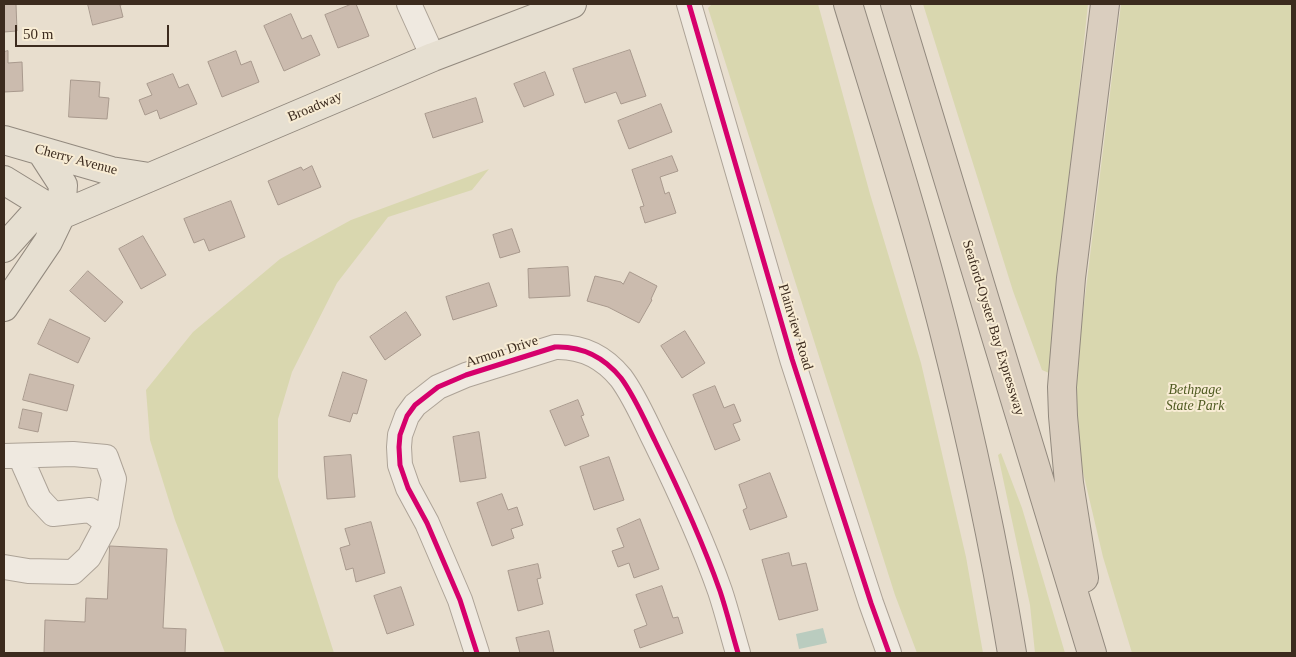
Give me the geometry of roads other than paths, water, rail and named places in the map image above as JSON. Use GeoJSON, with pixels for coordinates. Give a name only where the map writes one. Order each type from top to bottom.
{"type":"FeatureCollection","features":[{"type":"Feature","properties":{"kind":"highway"},"geometry":{"type":"LineString","coordinates":[[848,4],[944,330],[994,550],[1012,653]]}},
{"type":"Feature","properties":{"kind":"highway","name":"Seaford-Oyster Bay Expressway"},"geometry":{"type":"LineString","coordinates":[[895,4],[1092,653]]}},
{"type":"Feature","properties":{"kind":"highway"},"geometry":{"type":"LineString","coordinates":[[1096,653],[1069,483],[1062,387],[1070,288],[1105,4]]}},
{"type":"Feature","properties":{"kind":"main road","name":"Broadway"},"geometry":{"type":"LineString","coordinates":[[4,248],[30,219],[62,215],[434,56],[572,4]]}},
{"type":"Feature","properties":{"kind":"main road","name":"Cherry Avenue"},"geometry":{"type":"LineString","coordinates":[[4,140],[111,171],[149,177]]}},
{"type":"Feature","properties":{"kind":"main road"},"geometry":{"type":"LineString","coordinates":[[4,307],[48,242],[62,215],[63,185],[41,151]]}},
{"type":"Feature","properties":{"kind":"main road"},"geometry":{"type":"LineString","coordinates":[[4,180],[62,215]]}},
{"type":"Feature","properties":{"kind":"street"},"geometry":{"type":"LineString","coordinates":[[409,4],[434,56]]}},
{"type":"Feature","properties":{"kind":"street","name":"Plainview Road"},"geometry":{"type":"LineString","coordinates":[[689,4],[792,359],[889,653]]}},
{"type":"Feature","properties":{"kind":"street","name":"Armon Drive"},"geometry":{"type":"LineString","coordinates":[[477,653],[460,600],[427,523],[408,488],[400,465],[400,435],[407,416],[416,405],[438,387],[466,375],[555,347],[585,350],[597,357],[620,378],[639,408],[666,462],[700,540],[720,592],[738,653]]}},
{"type":"Feature","properties":{"kind":"street"},"geometry":{"type":"LineString","coordinates":[[4,567],[28,571],[73,572],[89,556],[107,523],[114,479],[106,457],[73,454],[12,456],[39,500],[53,514],[90,510],[107,523]]}},
{"type":"Feature","properties":{"kind":"park label","name":"Bethpage State Park"},"geometry":{"type":"Point","coordinates":[1195,398]}}]}
